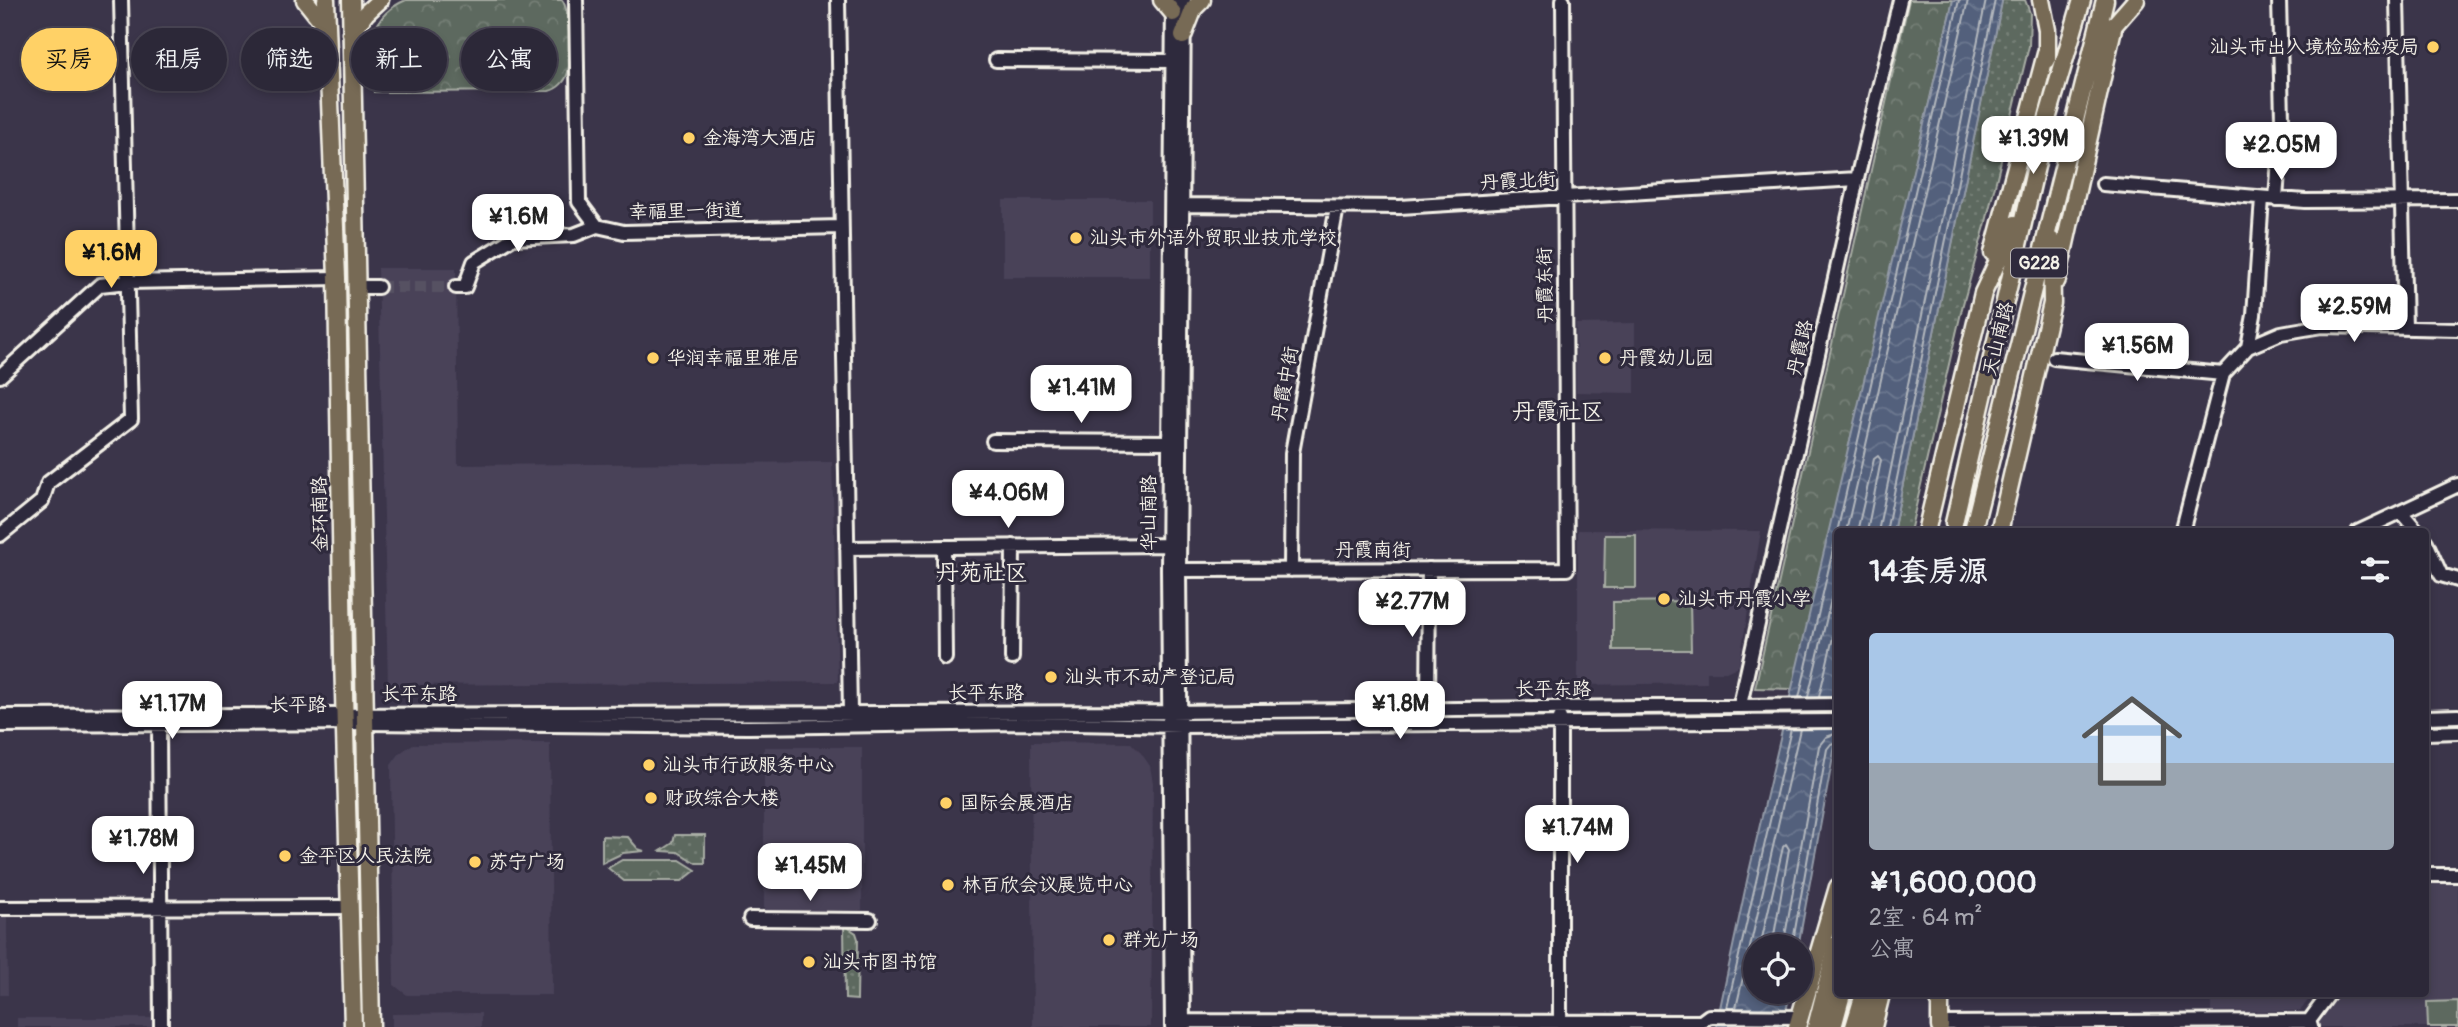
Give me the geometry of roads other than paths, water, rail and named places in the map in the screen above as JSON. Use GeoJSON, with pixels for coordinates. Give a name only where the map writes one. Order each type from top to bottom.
{"type":"FeatureCollection","features":[{"type":"Feature","properties":{"kind":"highway"},"geometry":{"type":"LineString","coordinates":[[1817,1027],[1834,960]]}},
{"type":"Feature","properties":{"kind":"highway"},"geometry":{"type":"LineString","coordinates":[[1832,1027],[1841,997]]}},
{"type":"Feature","properties":{"kind":"highway"},"geometry":{"type":"LineString","coordinates":[[1855,1027],[1864,997]]}},
{"type":"Feature","properties":{"kind":"highway"},"geometry":{"type":"LineString","coordinates":[[1872,1027],[1879,997]]}},
{"type":"Feature","properties":{"kind":"main road"},"geometry":{"type":"LineString","coordinates":[[305,0],[324,28]]}},
{"type":"Feature","properties":{"kind":"main road","name":"金环南路"},"geometry":{"type":"LineString","coordinates":[[326,0],[327,28]]}},
{"type":"Feature","properties":{"kind":"main road"},"geometry":{"type":"LineString","coordinates":[[351,0],[351,28]]}},
{"type":"Feature","properties":{"kind":"main road"},"geometry":{"type":"LineString","coordinates":[[355,28],[380,0]]}},
{"type":"Feature","properties":{"kind":"main road"},"geometry":{"type":"LineString","coordinates":[[1162,0],[1173,7]]}},
{"type":"Feature","properties":{"kind":"main road"},"geometry":{"type":"LineString","coordinates":[[1183,36],[1194,8],[1202,0]]}},
{"type":"Feature","properties":{"kind":"main road"},"geometry":{"type":"LineString","coordinates":[[2042,0],[2047,30],[2046,122]]}},
{"type":"Feature","properties":{"kind":"main road","name":"天山南路"},"geometry":{"type":"LineString","coordinates":[[1954,523],[2046,122],[2082,0]]}},
{"type":"Feature","properties":{"kind":"main road","name":"天山南路"},"geometry":{"type":"LineString","coordinates":[[1975,526],[2105,0]]}},
{"type":"Feature","properties":{"kind":"main road"},"geometry":{"type":"LineString","coordinates":[[2089,60],[2114,24],[2136,0]]}},
{"type":"Feature","properties":{"kind":"main road"},"geometry":{"type":"LineString","coordinates":[[2000,528],[2114,24]]}},
{"type":"Feature","properties":{"kind":"main road","name":"天山南路"},"geometry":{"type":"LineString","coordinates":[[1927,528],[1983,293],[2047,50]]}},
{"type":"Feature","properties":{"kind":"main road","name":"金环南路"},"geometry":{"type":"LineString","coordinates":[[329,91],[337,278],[353,1027]]}},
{"type":"Feature","properties":{"kind":"main road"},"geometry":{"type":"LineString","coordinates":[[352,91],[371,1027]]}},
{"type":"Feature","properties":{"kind":"main road","name":"天山南路"},"geometry":{"type":"LineString","coordinates":[[1983,293],[2028,196]]}},
{"type":"Feature","properties":{"kind":"main road"},"geometry":{"type":"LineString","coordinates":[[2050,217],[2052,303]]}},
{"type":"Feature","properties":{"kind":"main road"},"geometry":{"type":"LineString","coordinates":[[1796,1021],[1834,900]]}},
{"type":"Feature","properties":{"kind":"main road"},"geometry":{"type":"LineString","coordinates":[[1933,997],[1937,1026]]}},
{"type":"Feature","properties":{"kind":"main road"},"geometry":{"type":"LineString","coordinates":[[1937,1026],[1940,997]]}},
{"type":"Feature","properties":{"kind":"street"},"geometry":{"type":"LineString","coordinates":[[0,534],[42,501],[48,483],[131,419],[121,0]]}},
{"type":"Feature","properties":{"kind":"street"},"geometry":{"type":"LineString","coordinates":[[456,287],[465,287],[474,262],[513,238],[574,235],[597,226],[579,202],[576,0]]}},
{"type":"Feature","properties":{"kind":"street"},"geometry":{"type":"LineString","coordinates":[[838,0],[850,712]]}},
{"type":"Feature","properties":{"kind":"street","name":"华山南路"},"geometry":{"type":"LineString","coordinates":[[1175,712],[1179,570],[1184,0]]}},
{"type":"Feature","properties":{"kind":"street","name":"丹霞东街"},"geometry":{"type":"LineString","coordinates":[[1563,0],[1567,569]]}},
{"type":"Feature","properties":{"kind":"street","name":"丹霞路"},"geometry":{"type":"LineString","coordinates":[[1740,705],[1857,179],[1900,0]]}},
{"type":"Feature","properties":{"kind":"street"},"geometry":{"type":"LineString","coordinates":[[2276,199],[2282,118],[2279,0]]}},
{"type":"Feature","properties":{"kind":"street"},"geometry":{"type":"LineString","coordinates":[[2397,0],[2405,328]]}},
{"type":"Feature","properties":{"kind":"street","name":"华山南路"},"geometry":{"type":"LineString","coordinates":[[1173,7],[1168,545],[1176,726],[1180,1025]]}},
{"type":"Feature","properties":{"kind":"street"},"geometry":{"type":"LineString","coordinates":[[996,60],[1172,61]]}},
{"type":"Feature","properties":{"kind":"street","name":"丹霞北街"},"geometry":{"type":"LineString","coordinates":[[1181,205],[1400,208],[1857,179]]}},
{"type":"Feature","properties":{"kind":"street"},"geometry":{"type":"LineString","coordinates":[[2103,184],[2305,201],[2458,200]]}},
{"type":"Feature","properties":{"kind":"street"},"geometry":{"type":"LineString","coordinates":[[2248,347],[2254,315],[2262,198]]}},
{"type":"Feature","properties":{"kind":"street","name":"丹霞中街"},"geometry":{"type":"LineString","coordinates":[[1291,570],[1292,453],[1337,207]]}},
{"type":"Feature","properties":{"kind":"street","name":"幸福里一街道"},"geometry":{"type":"LineString","coordinates":[[597,226],[624,232],[841,227]]}},
{"type":"Feature","properties":{"kind":"street"},"geometry":{"type":"LineString","coordinates":[[2,368],[100,285],[127,282],[337,278]]}},
{"type":"Feature","properties":{"kind":"street"},"geometry":{"type":"LineString","coordinates":[[356,287],[378,287]]}},
{"type":"Feature","properties":{"kind":"street"},"geometry":{"type":"LineString","coordinates":[[2183,528],[2222,374],[2248,347],[2281,333],[2322,326],[2458,329]]}},
{"type":"Feature","properties":{"kind":"street"},"geometry":{"type":"LineString","coordinates":[[2054,358],[2222,374]]}},
{"type":"Feature","properties":{"kind":"street"},"geometry":{"type":"LineString","coordinates":[[993,441],[1169,442]]}},
{"type":"Feature","properties":{"kind":"street"},"geometry":{"type":"LineString","coordinates":[[2367,528],[2458,485]]}},
{"type":"Feature","properties":{"kind":"street"},"geometry":{"type":"LineString","coordinates":[[2401,512],[2415,528]]}},
{"type":"Feature","properties":{"kind":"street"},"geometry":{"type":"LineString","coordinates":[[848,548],[1168,545]]}},
{"type":"Feature","properties":{"kind":"street"},"geometry":{"type":"LineString","coordinates":[[1012,658],[1013,546]]}},
{"type":"Feature","properties":{"kind":"street"},"geometry":{"type":"LineString","coordinates":[[944,547],[946,658]]}},
{"type":"Feature","properties":{"kind":"street"},"geometry":{"type":"LineString","coordinates":[[2429,549],[2441,575],[2458,580]]}},
{"type":"Feature","properties":{"kind":"street"},"geometry":{"type":"LineString","coordinates":[[1428,709],[1429,569]]}},
{"type":"Feature","properties":{"kind":"street","name":"丹霞南街"},"geometry":{"type":"LineString","coordinates":[[1179,570],[1567,569]]}},
{"type":"Feature","properties":{"kind":"street","name":"长平东路"},"geometry":{"type":"LineString","coordinates":[[345,719],[850,712],[1175,712],[1834,705]]}},
{"type":"Feature","properties":{"kind":"street"},"geometry":{"type":"LineString","coordinates":[[1560,709],[1560,1022]]}},
{"type":"Feature","properties":{"kind":"street","name":"长平路"},"geometry":{"type":"LineString","coordinates":[[0,716],[345,719]]}},
{"type":"Feature","properties":{"kind":"street"},"geometry":{"type":"LineString","coordinates":[[2429,716],[2458,716]]}},
{"type":"Feature","properties":{"kind":"street","name":"长平路"},"geometry":{"type":"LineString","coordinates":[[0,725],[345,719]]}},
{"type":"Feature","properties":{"kind":"street","name":"长平东路"},"geometry":{"type":"LineString","coordinates":[[365,719],[748,727],[1018,723],[1176,726],[1781,720],[1834,722]]}},
{"type":"Feature","properties":{"kind":"street"},"geometry":{"type":"LineString","coordinates":[[159,724],[161,1027]]}},
{"type":"Feature","properties":{"kind":"street"},"geometry":{"type":"LineString","coordinates":[[2429,733],[2458,732]]}},
{"type":"Feature","properties":{"kind":"street"},"geometry":{"type":"LineString","coordinates":[[2429,875],[2458,875]]}},
{"type":"Feature","properties":{"kind":"street"},"geometry":{"type":"LineString","coordinates":[[0,908],[350,907]]}},
{"type":"Feature","properties":{"kind":"street"},"geometry":{"type":"LineString","coordinates":[[750,919],[870,920]]}},
{"type":"Feature","properties":{"kind":"street"},"geometry":{"type":"LineString","coordinates":[[1937,1026],[2310,1024],[2327,997]]}},
{"type":"Feature","properties":{"kind":"street"},"geometry":{"type":"LineString","coordinates":[[1180,1025],[1560,1022],[1691,1024],[1701,1022],[1709,1016],[1796,1021]]}},
{"type":"Feature","properties":{"kind":"water"},"geometry":{"type":"Polygon","coordinates":[[[1953,0],[2002,0],[1894,528],[1834,528],[1834,751],[1800,934],[1743,934],[1743,1004],[1788,1004],[1783,1027],[1716,1027],[1748,876],[1953,0]]]}},
{"type":"Feature","properties":{"kind":"tunnel"},"geometry":{"type":"LineString","coordinates":[[378,287],[456,287]]}},
{"type":"Feature","properties":{"kind":"place","name":"汕头市出入境检验检疫局"},"geometry":{"type":"Point","coordinates":[2433,47]}},
{"type":"Feature","properties":{"kind":"place","name":"金海湾大酒店"},"geometry":{"type":"Point","coordinates":[689,138]}},
{"type":"Feature","properties":{"kind":"place","name":"汕头市外语外贸职业技术学校"},"geometry":{"type":"Point","coordinates":[1076,238]}},
{"type":"Feature","properties":{"kind":"place","name":"华润幸福里雅居"},"geometry":{"type":"Point","coordinates":[653,358]}},
{"type":"Feature","properties":{"kind":"place","name":"丹霞幼儿园"},"geometry":{"type":"Point","coordinates":[1605,358]}},
{"type":"Feature","properties":{"kind":"place","name":"汕头市丹霞小学"},"geometry":{"type":"Point","coordinates":[1664,599]}},
{"type":"Feature","properties":{"kind":"place","name":"汕头市不动产登记局"},"geometry":{"type":"Point","coordinates":[1051,677]}},
{"type":"Feature","properties":{"kind":"place","name":"汕头市行政服务中心"},"geometry":{"type":"Point","coordinates":[649,765]}},
{"type":"Feature","properties":{"kind":"place","name":"财政综合大楼"},"geometry":{"type":"Point","coordinates":[651,798]}},
{"type":"Feature","properties":{"kind":"place","name":"国际会展酒店"},"geometry":{"type":"Point","coordinates":[946,803]}},
{"type":"Feature","properties":{"kind":"place","name":"金平区人民法院"},"geometry":{"type":"Point","coordinates":[285,856]}},
{"type":"Feature","properties":{"kind":"place","name":"苏宁广场"},"geometry":{"type":"Point","coordinates":[475,862]}},
{"type":"Feature","properties":{"kind":"place","name":"林百欣会议展览中心"},"geometry":{"type":"Point","coordinates":[948,885]}},
{"type":"Feature","properties":{"kind":"place","name":"群光广场"},"geometry":{"type":"Point","coordinates":[1109,940]}},
{"type":"Feature","properties":{"kind":"place","name":"汕头市图书馆"},"geometry":{"type":"Point","coordinates":[809,962]}},
{"type":"Feature","properties":{"kind":"district","name":"丹霞社区"},"geometry":{"type":"Point","coordinates":[1558,411]}},
{"type":"Feature","properties":{"kind":"district","name":"丹苑社区"},"geometry":{"type":"Point","coordinates":[982,572]}}]}
